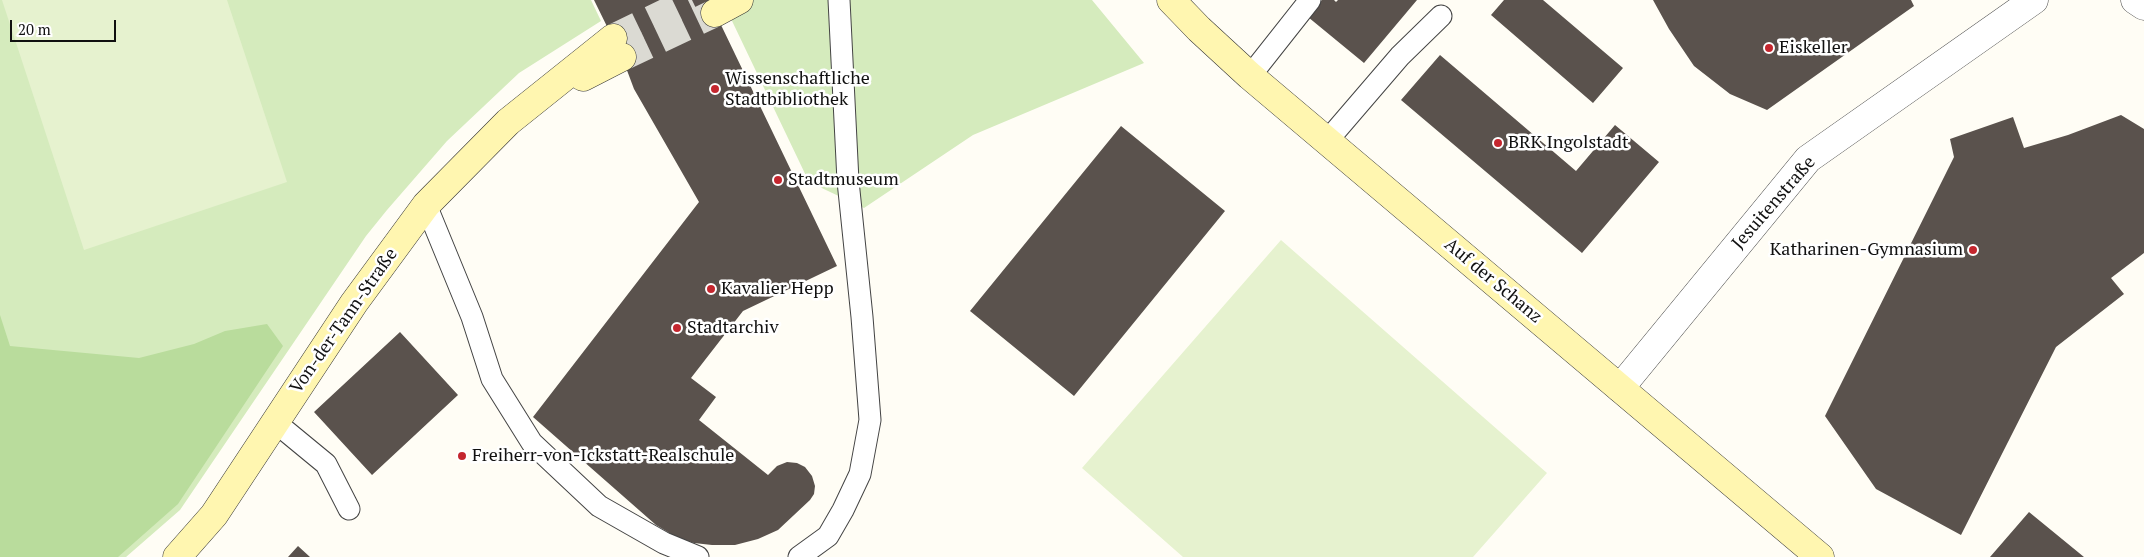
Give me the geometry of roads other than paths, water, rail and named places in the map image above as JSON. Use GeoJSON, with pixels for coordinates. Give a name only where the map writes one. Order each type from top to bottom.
{"type":"FeatureCollection","features":[{"type":"Feature","properties":{"kind":"street"},"geometry":{"type":"LineString","coordinates":[[715,13],[738,0]]}},
{"type":"Feature","properties":{"kind":"street","name":"Auf der Schanz"},"geometry":{"type":"LineString","coordinates":[[1171,0],[1250,76],[1820,557]]}},
{"type":"Feature","properties":{"kind":"street","name":"Jesuitenstraße"},"geometry":{"type":"LineString","coordinates":[[1620,388],[1808,159],[2034,0]]}},
{"type":"Feature","properties":{"kind":"street"},"geometry":{"type":"LineString","coordinates":[[2135,0],[2144,6]]}},
{"type":"Feature","properties":{"kind":"street","name":"Von-der-Tann-Straße"},"geometry":{"type":"LineString","coordinates":[[177,557],[214,515],[354,303],[426,205],[494,135],[532,102],[618,47]]}},
{"type":"Feature","properties":{"kind":"lane"},"geometry":{"type":"LineString","coordinates":[[799,557],[828,536],[843,510],[860,474],[870,420],[848,180],[839,0]]}},
{"type":"Feature","properties":{"kind":"lane"},"geometry":{"type":"LineString","coordinates":[[1250,76],[1310,0]]}},
{"type":"Feature","properties":{"kind":"lane"},"geometry":{"type":"LineString","coordinates":[[1327,141],[1400,56],[1441,16]]}},
{"type":"Feature","properties":{"kind":"lane"},"geometry":{"type":"LineString","coordinates":[[426,205],[472,317],[492,378],[532,443],[599,506],[664,543],[698,557]]}},
{"type":"Feature","properties":{"kind":"lane"},"geometry":{"type":"LineString","coordinates":[[275,422],[326,464],[349,509]]}},
{"type":"Feature","properties":{"kind":"tunnel"},"geometry":{"type":"LineString","coordinates":[[613,38],[692,0]]}},
{"type":"Feature","properties":{"kind":"tunnel"},"geometry":{"type":"LineString","coordinates":[[622,57],[715,13]]}},
{"type":"Feature","properties":{"kind":"place","name":"Eiskeller"},"geometry":{"type":"Point","coordinates":[1769,48]}},
{"type":"Feature","properties":{"kind":"place","name":"Wissenschaftliche Stadtbibliothek"},"geometry":{"type":"Point","coordinates":[715,89]}},
{"type":"Feature","properties":{"kind":"place","name":"BRK Ingolstadt"},"geometry":{"type":"Point","coordinates":[1498,143]}},
{"type":"Feature","properties":{"kind":"place","name":"Stadtmuseum"},"geometry":{"type":"Point","coordinates":[778,180]}},
{"type":"Feature","properties":{"kind":"place","name":"Katharinen-Gymnasium"},"geometry":{"type":"Point","coordinates":[1973,250]}},
{"type":"Feature","properties":{"kind":"place","name":"Kavalier Hepp"},"geometry":{"type":"Point","coordinates":[711,289]}},
{"type":"Feature","properties":{"kind":"place","name":"Stadtarchiv"},"geometry":{"type":"Point","coordinates":[677,328]}},
{"type":"Feature","properties":{"kind":"place","name":"Freiherr-von-Ickstatt-Realschule"},"geometry":{"type":"Point","coordinates":[462,456]}}]}
